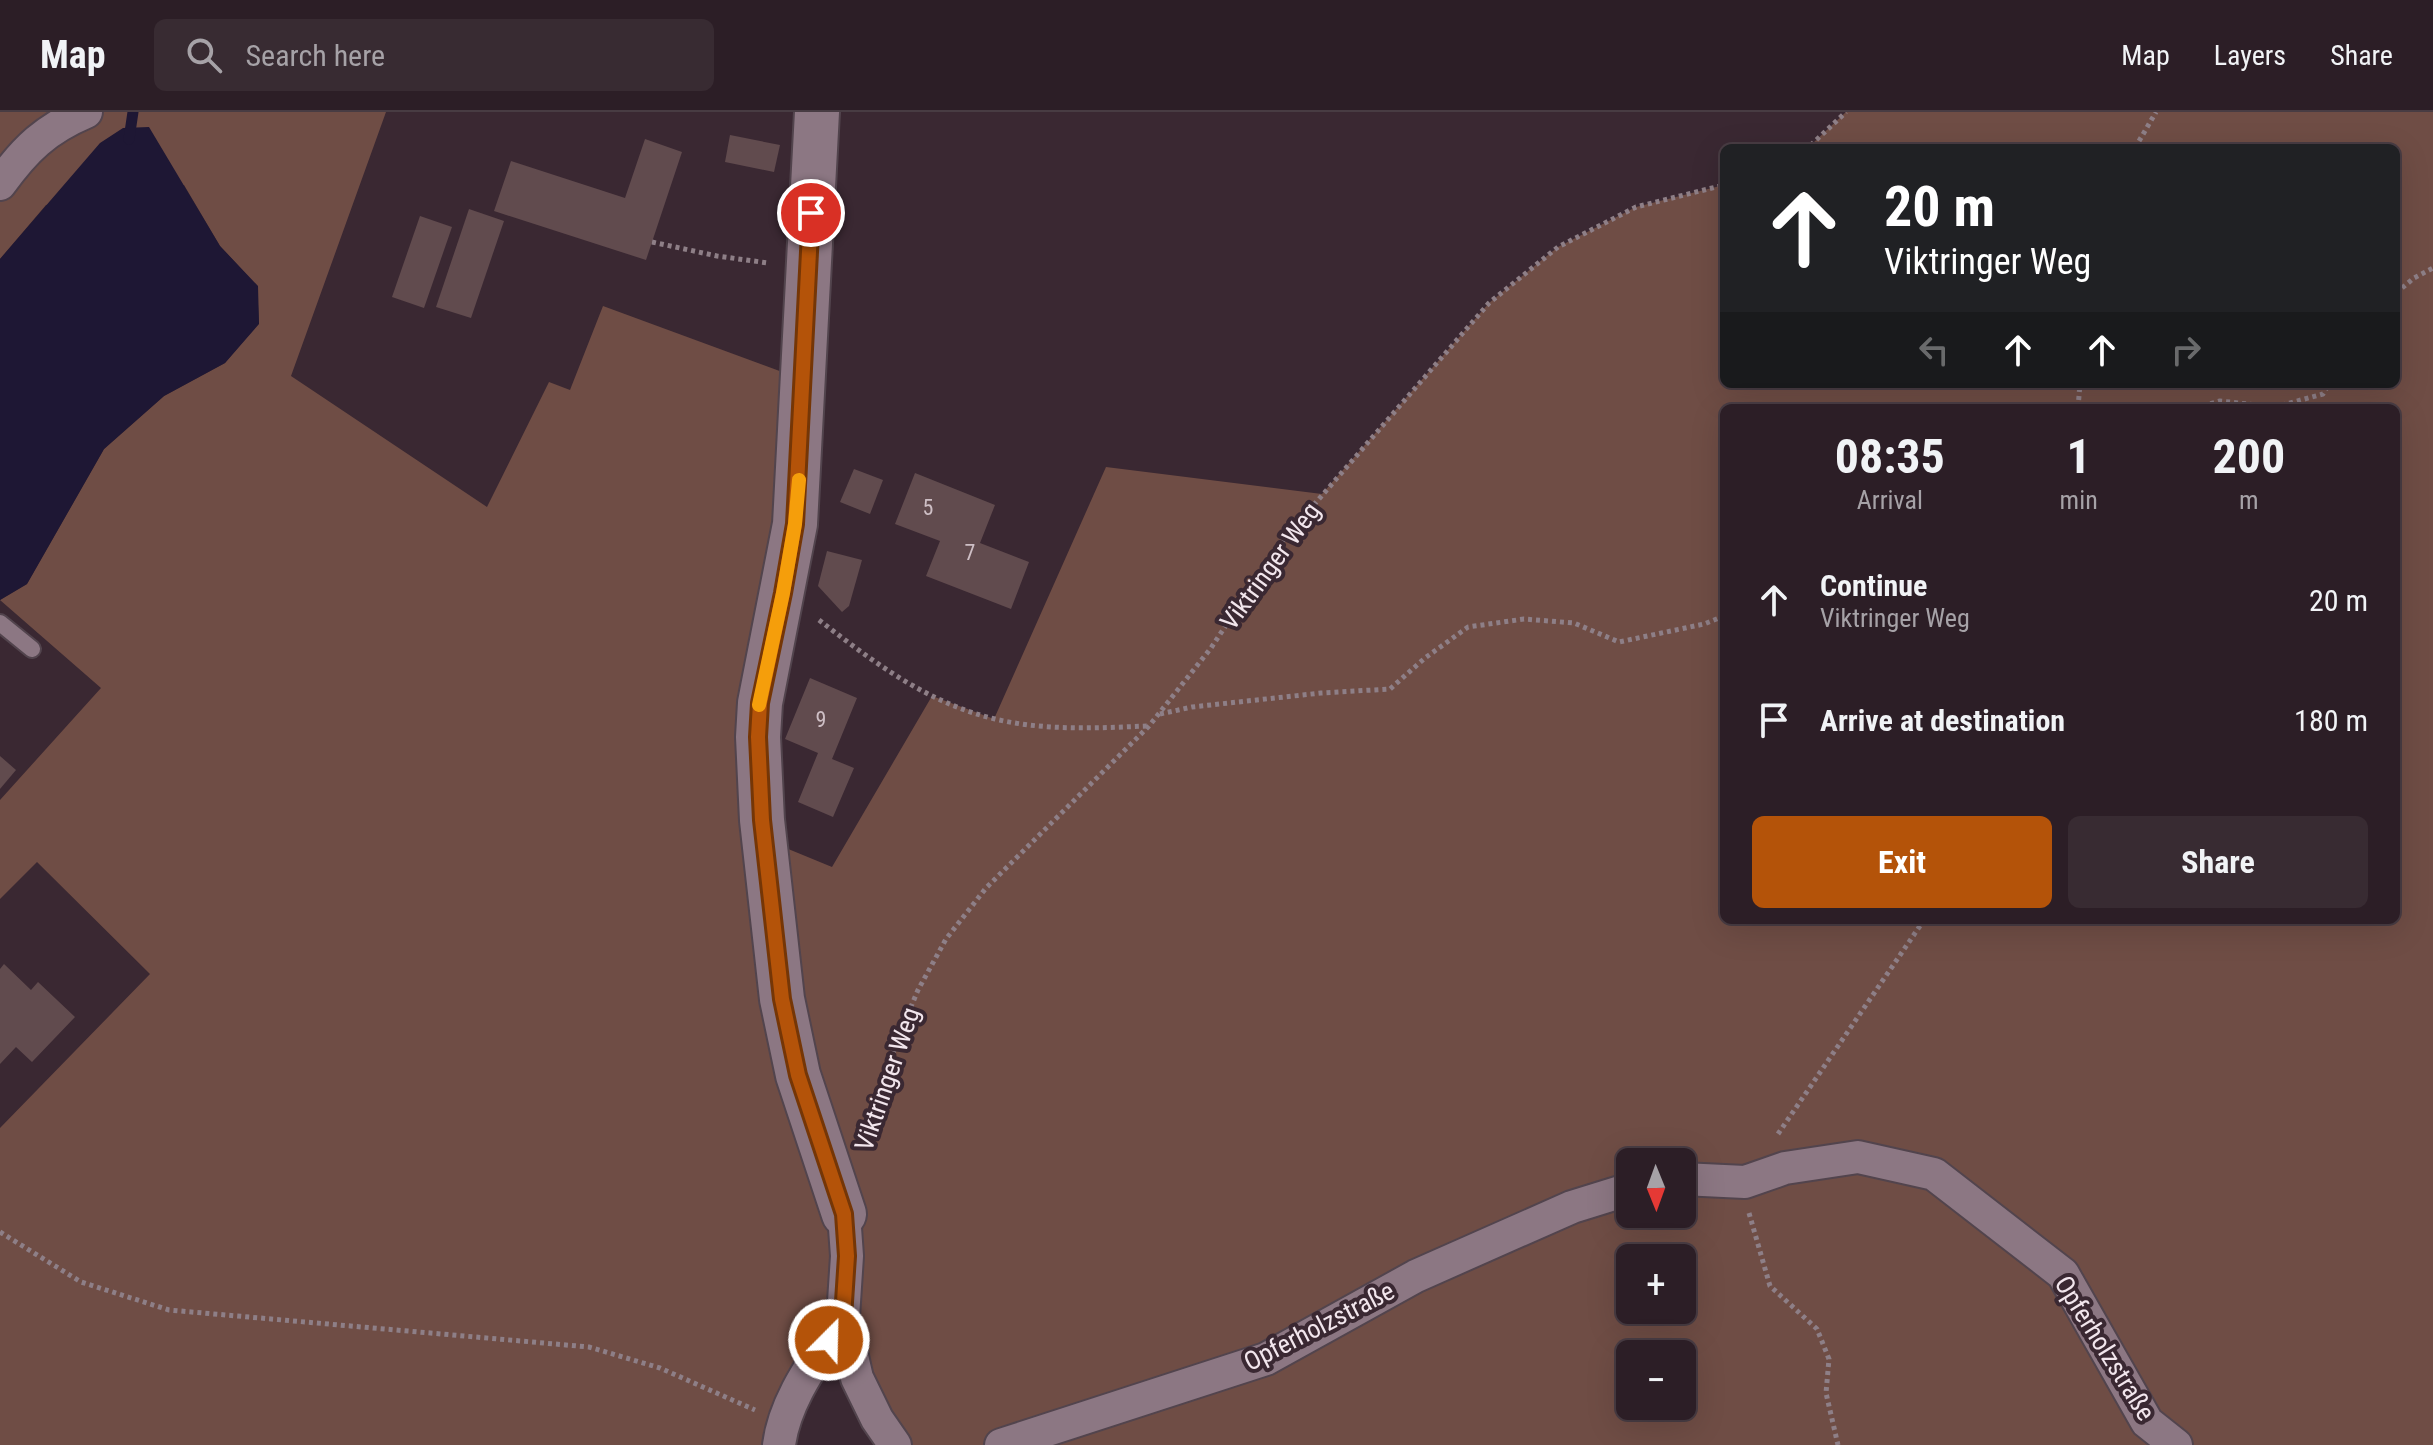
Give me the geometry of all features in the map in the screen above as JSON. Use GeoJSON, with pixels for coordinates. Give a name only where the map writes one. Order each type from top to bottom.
{"type":"FeatureCollection","features":[{"type":"Feature","properties":{"kind":"street"},"geometry":{"type":"LineString","coordinates":[[0,184],[21,154],[58,124],[86,112]]}},
{"type":"Feature","properties":{"kind":"street","name":"Viktringer Weg"},"geometry":{"type":"LineString","coordinates":[[810,118],[809,267],[795,524],[760,703],[758,737],[762,820],[782,999],[798,1075],[844,1214]]}},
{"type":"Feature","properties":{"kind":"street","name":"Opferholzstraße"},"geometry":{"type":"LineString","coordinates":[[1696,1180],[1745,1182],[1785,1168],[1858,1157],[1934,1174],[2063,1274],[2147,1422],[2176,1445]]}},
{"type":"Feature","properties":{"kind":"street","name":"Opferholzstraße"},"geometry":{"type":"LineString","coordinates":[[1001,1445],[1266,1359],[1416,1276],[1572,1207],[1616,1193]]}},
{"type":"Feature","properties":{"kind":"street"},"geometry":{"type":"LineString","coordinates":[[844,1214],[847,1256],[843,1317],[857,1378],[877,1419],[895,1445]]}},
{"type":"Feature","properties":{"kind":"street"},"geometry":{"type":"LineString","coordinates":[[780,1434],[801,1384],[843,1317]]}},
{"type":"Feature","properties":{"kind":"lane"},"geometry":{"type":"LineString","coordinates":[[0,623],[32,649]]}},
{"type":"Feature","properties":{"kind":"path"},"geometry":{"type":"LineString","coordinates":[[1812,144],[1846,112]]}},
{"type":"Feature","properties":{"kind":"path"},"geometry":{"type":"LineString","coordinates":[[2137,144],[2156,112]]}},
{"type":"Feature","properties":{"kind":"path","name":"Viktringer Weg"},"geometry":{"type":"LineString","coordinates":[[864,1146],[897,1040],[918,990],[946,939],[986,888],[1149,726],[1211,648],[1279,545],[1489,303],[1558,247],[1636,207],[1720,186]]}},
{"type":"Feature","properties":{"kind":"path"},"geometry":{"type":"LineString","coordinates":[[652,242],[717,256],[809,267]]}},
{"type":"Feature","properties":{"kind":"path"},"geometry":{"type":"LineString","coordinates":[[2400,290],[2433,268]]}},
{"type":"Feature","properties":{"kind":"path"},"geometry":{"type":"LineString","coordinates":[[2286,404],[2323,394],[2327,388]]}},
{"type":"Feature","properties":{"kind":"path"},"geometry":{"type":"LineString","coordinates":[[2209,404],[2220,401],[2248,404]]}},
{"type":"Feature","properties":{"kind":"path"},"geometry":{"type":"LineString","coordinates":[[783,593],[877,665],[921,692],[994,719],[1071,729],[1149,726]]}},
{"type":"Feature","properties":{"kind":"path"},"geometry":{"type":"LineString","coordinates":[[1159,714],[1192,707],[1321,693],[1390,689],[1425,658],[1468,627],[1524,619],[1574,623],[1619,642],[1704,624],[1720,618]]}},
{"type":"Feature","properties":{"kind":"path"},"geometry":{"type":"LineString","coordinates":[[1838,1445],[1826,1393],[1829,1359],[1817,1329],[1770,1286],[1750,1223],[1745,1182],[1921,924]]}},
{"type":"Feature","properties":{"kind":"path"},"geometry":{"type":"LineString","coordinates":[[0,1232],[81,1282],[169,1310],[589,1347],[660,1368],[780,1434]]}},
{"type":"Feature","properties":{"kind":"shaded area"},"geometry":{"type":"Polygon","coordinates":[[[0,112],[386,112],[291,376],[487,507],[549,382],[570,390],[603,306],[804,380],[764,839],[832,867],[932,696],[994,719],[1106,467],[1322,494],[1489,303],[1558,247],[1636,207],[1720,186],[1720,388],[2400,388],[2400,144],[1812,144],[1846,112],[2433,112],[2433,1445],[895,1445],[843,1319],[779,1445],[0,1445],[0,1128],[150,974],[37,862],[0,899],[0,800],[101,688],[0,600],[27,584],[104,449],[164,396],[225,363],[259,323],[257,286],[220,246],[184,185],[46,205],[0,259],[0,112]]]}},
{"type":"Feature","properties":{"kind":"shaded area"},"geometry":{"type":"Polygon","coordinates":[[[149,127],[220,246],[258,286],[259,324],[225,363],[164,396],[104,449],[27,584],[0,600],[0,259],[100,143],[123,128],[149,127]]]}},
{"type":"Feature","properties":{"kind":"building"},"geometry":{"type":"Polygon","coordinates":[[[730,135],[780,145],[774,172],[725,162],[730,135]]]}},
{"type":"Feature","properties":{"kind":"building"},"geometry":{"type":"Polygon","coordinates":[[[645,139],[682,152],[646,260],[494,211],[511,161],[625,198],[645,139]]]}},
{"type":"Feature","properties":{"kind":"building"},"geometry":{"type":"Polygon","coordinates":[[[469,209],[504,221],[471,318],[436,307],[469,209]]]}},
{"type":"Feature","properties":{"kind":"building"},"geometry":{"type":"Polygon","coordinates":[[[420,216],[452,227],[424,308],[392,297],[420,216]]]}},
{"type":"Feature","properties":{"kind":"building"},"geometry":{"type":"Polygon","coordinates":[[[854,469],[883,480],[870,514],[840,502],[854,469]]]}},
{"type":"Feature","properties":{"kind":"building"},"geometry":{"type":"Polygon","coordinates":[[[915,473],[995,505],[980,543],[1029,562],[1011,609],[926,576],[940,541],[895,524],[915,473]]]}},
{"type":"Feature","properties":{"kind":"building"},"geometry":{"type":"Polygon","coordinates":[[[827,551],[862,560],[849,606],[842,612],[818,586],[827,551]]]}},
{"type":"Feature","properties":{"kind":"building"},"geometry":{"type":"Polygon","coordinates":[[[810,678],[857,698],[832,759],[854,768],[833,817],[798,802],[818,753],[785,739],[810,678]]]}},
{"type":"Feature","properties":{"kind":"building"},"geometry":{"type":"Polygon","coordinates":[[[0,756],[16,770],[0,789],[0,756]]]}},
{"type":"Feature","properties":{"kind":"building"},"geometry":{"type":"Polygon","coordinates":[[[4,964],[31,990],[38,982],[75,1017],[32,1062],[16,1047],[0,1064],[0,969],[4,964]]]}},
{"type":"Feature","properties":{"kind":"waterway"},"geometry":{"type":"LineString","coordinates":[[129,139],[133,112]]}},
{"type":"Feature","properties":{"kind":"slow traffic"},"geometry":{"type":"LineString","coordinates":[[759,705],[783,593],[799,480]]}},
{"type":"Feature","properties":{"kind":"route"},"geometry":{"type":"LineString","coordinates":[[811,213],[795,524],[760,703],[758,737],[762,820],[782,999],[798,1075],[844,1214],[847,1256],[843,1317],[829,1340]]}}]}
